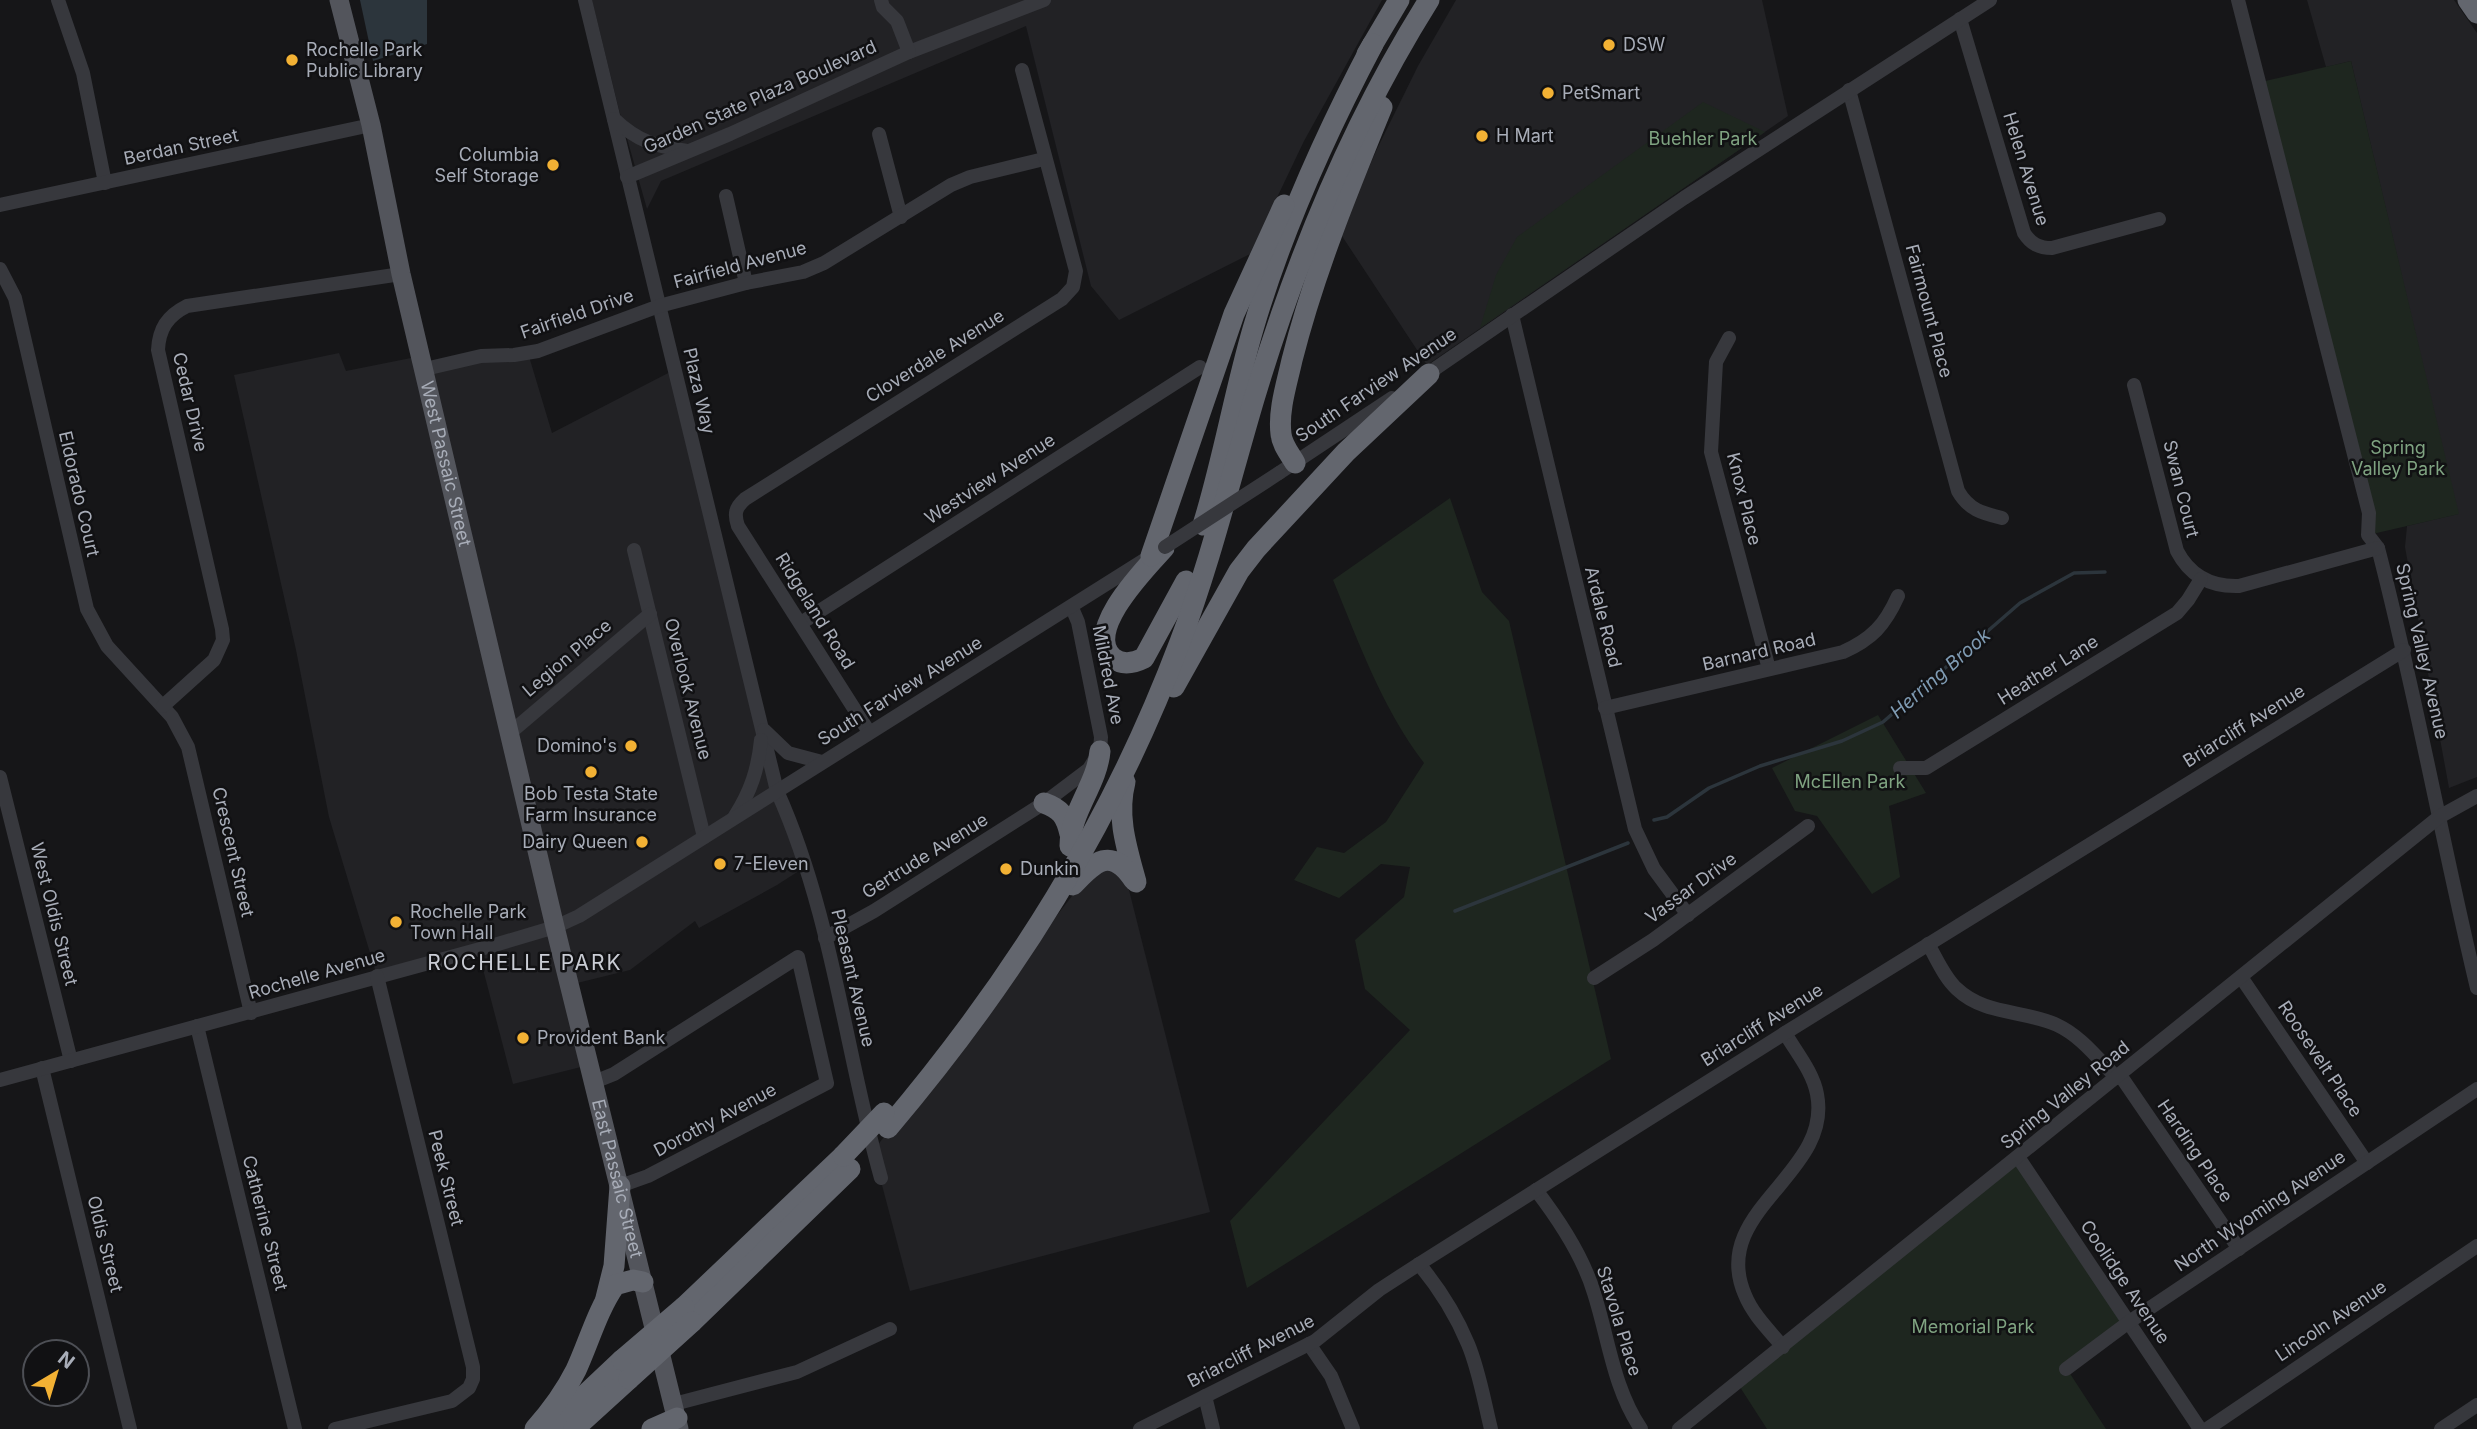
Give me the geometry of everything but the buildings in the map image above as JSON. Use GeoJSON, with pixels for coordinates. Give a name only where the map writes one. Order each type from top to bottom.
{"type":"FeatureCollection","features":[{"type":"Feature","properties":{"kind":"highway"},"geometry":{"type":"LineString","coordinates":[[2469,0],[2477,13]]}},
{"type":"Feature","properties":{"kind":"highway"},"geometry":{"type":"LineString","coordinates":[[1186,581],[1144,658],[1135,663],[1123,663],[1113,658],[1106,648],[1104,637],[1107,625],[1130,587],[1158,552],[1234,314],[1305,160],[1398,1]]}},
{"type":"Feature","properties":{"kind":"highway"},"geometry":{"type":"LineString","coordinates":[[1287,468],[1281,427],[1286,387],[1301,324],[1339,210],[1424,7]]}},
{"type":"Feature","properties":{"kind":"highway"},"geometry":{"type":"LineString","coordinates":[[549,1429],[626,1369],[688,1314],[846,1163],[982,1011],[1052,907],[1083,852],[1148,722],[1181,639],[1255,397],[1301,258],[1335,175],[1368,106],[1424,7]]}},
{"type":"Feature","properties":{"kind":"highway"},"geometry":{"type":"LineString","coordinates":[[886,1121],[1040,900],[1070,840],[1099,791],[1146,689],[1186,581],[1205,520],[1254,326],[1275,265],[1297,204],[1373,44]]}},
{"type":"Feature","properties":{"kind":"highway"},"geometry":{"type":"LineString","coordinates":[[1148,722],[1169,696],[1239,571],[1256,549],[1356,442],[1429,373]]}},
{"type":"Feature","properties":{"kind":"highway"},"geometry":{"type":"LineString","coordinates":[[1070,840],[1094,776],[1100,751]]}},
{"type":"Feature","properties":{"kind":"highway"},"geometry":{"type":"LineString","coordinates":[[1052,907],[1091,865],[1103,860],[1115,861],[1126,868],[1136,882],[1121,817],[1122,794],[1132,754]]}},
{"type":"Feature","properties":{"kind":"highway"},"geometry":{"type":"LineString","coordinates":[[1044,803],[1060,810],[1065,816],[1070,840]]}},
{"type":"Feature","properties":{"kind":"highway"},"geometry":{"type":"LineString","coordinates":[[535,1429],[563,1394],[606,1298],[614,1266],[620,1186]]}},
{"type":"Feature","properties":{"kind":"highway"},"geometry":{"type":"LineString","coordinates":[[606,1298],[615,1285],[624,1281],[643,1282]]}},
{"type":"Feature","properties":{"kind":"highway"},"geometry":{"type":"LineString","coordinates":[[574,1429],[626,1369]]}},
{"type":"Feature","properties":{"kind":"highway"},"geometry":{"type":"LineString","coordinates":[[652,1429],[677,1417]]}},
{"type":"Feature","properties":{"kind":"main road","name":"West Passaic Street"},"geometry":{"type":"LineString","coordinates":[[339,0],[371,125],[401,274],[555,927]]}},
{"type":"Feature","properties":{"kind":"main road","name":"East Passaic Street"},"geometry":{"type":"LineString","coordinates":[[555,927],[677,1417]]}},
{"type":"Feature","properties":{"kind":"street"},"geometry":{"type":"LineString","coordinates":[[58,0],[83,72],[105,183]]}},
{"type":"Feature","properties":{"kind":"street","name":"Plaza Way"},"geometry":{"type":"LineString","coordinates":[[585,0],[777,791]]}},
{"type":"Feature","properties":{"kind":"street"},"geometry":{"type":"LineString","coordinates":[[868,0],[882,3],[897,21],[909,51]]}},
{"type":"Feature","properties":{"kind":"street","name":"Garden State Plaza Boulevard"},"geometry":{"type":"LineString","coordinates":[[627,177],[909,51],[1044,0]]}},
{"type":"Feature","properties":{"kind":"street","name":"South Farview Avenue"},"geometry":{"type":"LineString","coordinates":[[777,791],[1072,608],[1287,468],[1684,198],[1990,0]]}},
{"type":"Feature","properties":{"kind":"street","name":"Spring Valley Avenue"},"geometry":{"type":"LineString","coordinates":[[2238,0],[2369,513],[2368,535],[2378,548],[2404,650],[2477,988]]}},
{"type":"Feature","properties":{"kind":"street","name":"Helen Avenue"},"geometry":{"type":"LineString","coordinates":[[1960,19],[2028,240],[2035,245],[2052,248],[2159,219]]}},
{"type":"Feature","properties":{"kind":"street"},"geometry":{"type":"LineString","coordinates":[[879,134],[901,217],[951,185],[970,177],[1044,159],[1022,69]]}},
{"type":"Feature","properties":{"kind":"street","name":"Fairmount Place"},"geometry":{"type":"LineString","coordinates":[[1849,90],[1958,491],[1969,506],[1978,512],[2002,518]]}},
{"type":"Feature","properties":{"kind":"street"},"geometry":{"type":"LineString","coordinates":[[614,119],[625,129],[654,146],[689,151]]}},
{"type":"Feature","properties":{"kind":"street","name":"Berdan Street"},"geometry":{"type":"LineString","coordinates":[[0,205],[371,125]]}},
{"type":"Feature","properties":{"kind":"street","name":"Cloverdale Avenue"},"geometry":{"type":"LineString","coordinates":[[736,509],[745,499],[1062,299],[1073,287],[1076,271],[1044,159]]}},
{"type":"Feature","properties":{"kind":"street"},"geometry":{"type":"LineString","coordinates":[[726,196],[746,283]]}},
{"type":"Feature","properties":{"kind":"street","name":"Fairfield Avenue"},"geometry":{"type":"LineString","coordinates":[[659,306],[746,283],[803,272],[901,217]]}},
{"type":"Feature","properties":{"kind":"street","name":"Eldorado Court"},"geometry":{"type":"LineString","coordinates":[[0,269],[15,298],[86,609],[107,646],[163,706]]}},
{"type":"Feature","properties":{"kind":"street","name":"Cedar Drive"},"geometry":{"type":"LineString","coordinates":[[163,706],[214,660],[223,640],[158,350],[161,328],[176,311],[187,306],[401,274]]}},
{"type":"Feature","properties":{"kind":"street","name":"Fairfield Drive"},"geometry":{"type":"LineString","coordinates":[[425,369],[481,356],[538,351],[659,306]]}},
{"type":"Feature","properties":{"kind":"street","name":"Ardale Road"},"geometry":{"type":"LineString","coordinates":[[1512,315],[1634,825],[1654,869],[1688,915]]}},
{"type":"Feature","properties":{"kind":"street","name":"Knox Place"},"geometry":{"type":"LineString","coordinates":[[1729,338],[1716,362],[1711,452],[1769,669]]}},
{"type":"Feature","properties":{"kind":"street","name":"Westview Avenue"},"geometry":{"type":"LineString","coordinates":[[801,622],[1200,367]]}},
{"type":"Feature","properties":{"kind":"street","name":"Swan Court"},"geometry":{"type":"LineString","coordinates":[[2134,385],[2177,551],[2191,572],[2201,579]]}},
{"type":"Feature","properties":{"kind":"street","name":"Ridgeland Road"},"geometry":{"type":"LineString","coordinates":[[736,509],[738,526],[869,732]]}},
{"type":"Feature","properties":{"kind":"street"},"geometry":{"type":"LineString","coordinates":[[2201,579],[2226,587],[2239,586],[2378,548]]}},
{"type":"Feature","properties":{"kind":"street","name":"Overlook Avenue"},"geometry":{"type":"LineString","coordinates":[[634,550],[705,838]]}},
{"type":"Feature","properties":{"kind":"street","name":"Heather Lane"},"geometry":{"type":"LineString","coordinates":[[1900,768],[1926,768],[2177,613],[2201,579]]}},
{"type":"Feature","properties":{"kind":"street","name":"Barnard Road"},"geometry":{"type":"LineString","coordinates":[[1605,708],[1843,652],[1875,632],[1889,617],[1898,596]]}},
{"type":"Feature","properties":{"kind":"street","name":"Mildred Ave"},"geometry":{"type":"LineString","coordinates":[[1072,608],[1078,622],[1099,723],[1100,751]]}},
{"type":"Feature","properties":{"kind":"street","name":"Legion Place"},"geometry":{"type":"LineString","coordinates":[[510,733],[650,614]]}},
{"type":"Feature","properties":{"kind":"street","name":"Briarcliff Avenue"},"geometry":{"type":"LineString","coordinates":[[1140,1429],[1310,1344],[1331,1331],[1379,1290],[1536,1190],[1784,1033],[2404,650]]}},
{"type":"Feature","properties":{"kind":"street","name":"Crescent Street"},"geometry":{"type":"LineString","coordinates":[[163,706],[181,731],[188,747],[251,1013]]}},
{"type":"Feature","properties":{"kind":"street"},"geometry":{"type":"LineString","coordinates":[[762,729],[788,753],[822,762]]}},
{"type":"Feature","properties":{"kind":"street"},"geometry":{"type":"LineString","coordinates":[[733,819],[759,765],[762,729]]}},
{"type":"Feature","properties":{"kind":"street","name":"Gertrude Avenue"},"geometry":{"type":"LineString","coordinates":[[825,938],[874,911],[1044,803],[1089,769],[1100,751]]}},
{"type":"Feature","properties":{"kind":"street","name":"West Oldis Street"},"geometry":{"type":"LineString","coordinates":[[0,777],[71,1060]]}},
{"type":"Feature","properties":{"kind":"street","name":"Rochelle Avenue"},"geometry":{"type":"LineString","coordinates":[[0,1080],[251,1013],[555,927],[579,916],[777,791]]}},
{"type":"Feature","properties":{"kind":"street","name":"Pleasant Avenue"},"geometry":{"type":"LineString","coordinates":[[777,791],[796,832],[825,938],[881,1178]]}},
{"type":"Feature","properties":{"kind":"street","name":"Spring Valley Road"},"geometry":{"type":"LineString","coordinates":[[1679,1429],[2439,817],[2477,796]]}},
{"type":"Feature","properties":{"kind":"street","name":"Vassar Drive"},"geometry":{"type":"LineString","coordinates":[[1594,978],[1688,915],[1808,826]]}},
{"type":"Feature","properties":{"kind":"street","name":"Harding Place"},"geometry":{"type":"LineString","coordinates":[[1928,944],[1948,978],[1970,999],[1989,1008],[2039,1018],[2076,1035],[2118,1077],[2239,1249]]}},
{"type":"Feature","properties":{"kind":"street","name":"Dorothy Avenue"},"geometry":{"type":"LineString","coordinates":[[593,1082],[614,1074],[798,957],[827,1083],[648,1176],[620,1186]]}},
{"type":"Feature","properties":{"kind":"street","name":"Peek Street"},"geometry":{"type":"LineString","coordinates":[[335,1429],[452,1401],[469,1388],[473,1378],[473,1367],[377,976]]}},
{"type":"Feature","properties":{"kind":"street","name":"Roosevelt Place"},"geometry":{"type":"LineString","coordinates":[[2241,977],[2367,1163]]}},
{"type":"Feature","properties":{"kind":"street","name":"Catherine Street"},"geometry":{"type":"LineString","coordinates":[[197,1026],[295,1429]]}},
{"type":"Feature","properties":{"kind":"street"},"geometry":{"type":"LineString","coordinates":[[1783,1347],[1745,1295],[1740,1279],[1739,1261],[1749,1225],[1808,1148],[1818,1121],[1819,1106],[1812,1078],[1784,1033]]}},
{"type":"Feature","properties":{"kind":"street","name":"Oldis Street"},"geometry":{"type":"LineString","coordinates":[[42,1068],[130,1429]]}},
{"type":"Feature","properties":{"kind":"street","name":"North Wyoming Avenue"},"geometry":{"type":"LineString","coordinates":[[2066,1369],[2129,1322],[2477,1089]]}},
{"type":"Feature","properties":{"kind":"street","name":"Coolidge Avenue"},"geometry":{"type":"LineString","coordinates":[[2018,1157],[2200,1429]]}},
{"type":"Feature","properties":{"kind":"street","name":"Stavola Place"},"geometry":{"type":"LineString","coordinates":[[1536,1190],[1570,1241],[1594,1290],[1616,1380],[1641,1429]]}},
{"type":"Feature","properties":{"kind":"street","name":"Lincoln Avenue"},"geometry":{"type":"LineString","coordinates":[[2207,1429],[2477,1246]]}},
{"type":"Feature","properties":{"kind":"street"},"geometry":{"type":"LineString","coordinates":[[1419,1265],[1432,1279],[1470,1346],[1491,1429]]}},
{"type":"Feature","properties":{"kind":"street"},"geometry":{"type":"LineString","coordinates":[[677,1417],[797,1372],[890,1329]]}},
{"type":"Feature","properties":{"kind":"street"},"geometry":{"type":"LineString","coordinates":[[1310,1344],[1331,1376],[1353,1429]]}},
{"type":"Feature","properties":{"kind":"street"},"geometry":{"type":"LineString","coordinates":[[1205,1396],[1213,1429]]}},
{"type":"Feature","properties":{"kind":"street"},"geometry":{"type":"LineString","coordinates":[[2441,1429],[2477,1405]]}},
{"type":"Feature","properties":{"kind":"shaded area"},"geometry":{"type":"Polygon","coordinates":[[[360,0],[427,0],[427,44],[373,61],[360,0]]]}},
{"type":"Feature","properties":{"kind":"shaded area"},"geometry":{"type":"Polygon","coordinates":[[[592,0],[1382,0],[1304,141],[1250,254],[1119,320],[1091,286],[1026,26],[661,181],[647,209],[592,0]]]}},
{"type":"Feature","properties":{"kind":"shaded area"},"geometry":{"type":"Polygon","coordinates":[[[1456,0],[1762,0],[1788,116],[1427,365],[1340,233],[1418,66],[1456,0]]]}},
{"type":"Feature","properties":{"kind":"shaded area"},"geometry":{"type":"Polygon","coordinates":[[[2307,0],[2454,0],[2477,33],[2477,777],[2449,788],[2405,547],[2407,526],[2458,514],[2351,61],[2326,67],[2307,0]]]}},
{"type":"Feature","properties":{"kind":"shaded area"},"geometry":{"type":"Polygon","coordinates":[[[339,353],[346,371],[421,356],[424,368],[528,353],[552,433],[674,370],[777,791],[805,867],[699,928],[695,921],[630,970],[569,985],[589,1065],[513,1084],[478,950],[377,976],[329,817],[296,650],[234,375],[339,353]]]}},
{"type":"Feature","properties":{"kind":"shaded area"},"geometry":{"type":"Polygon","coordinates":[[[1107,868],[1119,872],[1129,890],[1210,1212],[910,1291],[873,1151],[1083,882],[1107,868]]]}},
{"type":"Feature","properties":{"kind":"green space","name":"Spring Valley Park"},"geometry":{"type":"Polygon","coordinates":[[[2351,61],[2459,514],[2368,535],[2261,82],[2351,61]]]}},
{"type":"Feature","properties":{"kind":"green space","name":"Buehler Park"},"geometry":{"type":"Polygon","coordinates":[[[1703,102],[1765,132],[1480,328],[1496,275],[1517,237],[1703,102]]]}},
{"type":"Feature","properties":{"kind":"green space"},"geometry":{"type":"Polygon","coordinates":[[[1450,498],[1482,592],[1509,621],[1611,1059],[1247,1288],[1230,1221],[1410,1030],[1365,989],[1355,940],[1404,897],[1410,867],[1381,864],[1339,898],[1294,880],[1317,847],[1344,853],[1386,822],[1424,763],[1384,698],[1333,580],[1450,498]]]}},
{"type":"Feature","properties":{"kind":"green space","name":"McEllen Park"},"geometry":{"type":"Polygon","coordinates":[[[1878,715],[1926,793],[1889,806],[1900,877],[1872,894],[1817,816],[1795,811],[1772,768],[1878,715]]]}},
{"type":"Feature","properties":{"kind":"green space","name":"Memorial Park"},"geometry":{"type":"Polygon","coordinates":[[[2018,1157],[2129,1322],[2067,1369],[2106,1429],[1767,1429],[1738,1384],[2018,1157]]]}},
{"type":"Feature","properties":{"kind":"waterway","name":"Herring Brook"},"geometry":{"type":"LineString","coordinates":[[1654,820],[1667,817],[1709,788],[1760,766],[1842,741],[1883,722],[2020,603],[2074,573],[2105,572]]}},
{"type":"Feature","properties":{"kind":"waterway","name":"Herring Brook"},"geometry":{"type":"LineString","coordinates":[[1455,911],[1628,843]]}},
{"type":"Feature","properties":{"kind":"place","name":"DSW"},"geometry":{"type":"Point","coordinates":[1609,45]}},
{"type":"Feature","properties":{"kind":"place","name":"Rochelle Park Public Library"},"geometry":{"type":"Point","coordinates":[292,60]}},
{"type":"Feature","properties":{"kind":"place","name":"PetSmart"},"geometry":{"type":"Point","coordinates":[1548,93]}},
{"type":"Feature","properties":{"kind":"place","name":"H Mart"},"geometry":{"type":"Point","coordinates":[1482,136]}},
{"type":"Feature","properties":{"kind":"place","name":"Columbia Self Storage"},"geometry":{"type":"Point","coordinates":[553,165]}},
{"type":"Feature","properties":{"kind":"place","name":"Domino's"},"geometry":{"type":"Point","coordinates":[631,746]}},
{"type":"Feature","properties":{"kind":"place","name":"Bob Testa State Farm Insurance"},"geometry":{"type":"Point","coordinates":[591,772]}},
{"type":"Feature","properties":{"kind":"place","name":"Dairy Queen"},"geometry":{"type":"Point","coordinates":[642,842]}},
{"type":"Feature","properties":{"kind":"place","name":"7-Eleven"},"geometry":{"type":"Point","coordinates":[720,864]}},
{"type":"Feature","properties":{"kind":"place","name":"Dunkin"},"geometry":{"type":"Point","coordinates":[1006,869]}},
{"type":"Feature","properties":{"kind":"place","name":"Rochelle Park Town Hall"},"geometry":{"type":"Point","coordinates":[396,922]}},
{"type":"Feature","properties":{"kind":"place","name":"Provident Bank"},"geometry":{"type":"Point","coordinates":[523,1038]}},
{"type":"Feature","properties":{"kind":"district","name":"ROCHELLE PARK"},"geometry":{"type":"Point","coordinates":[525,963]}}]}
